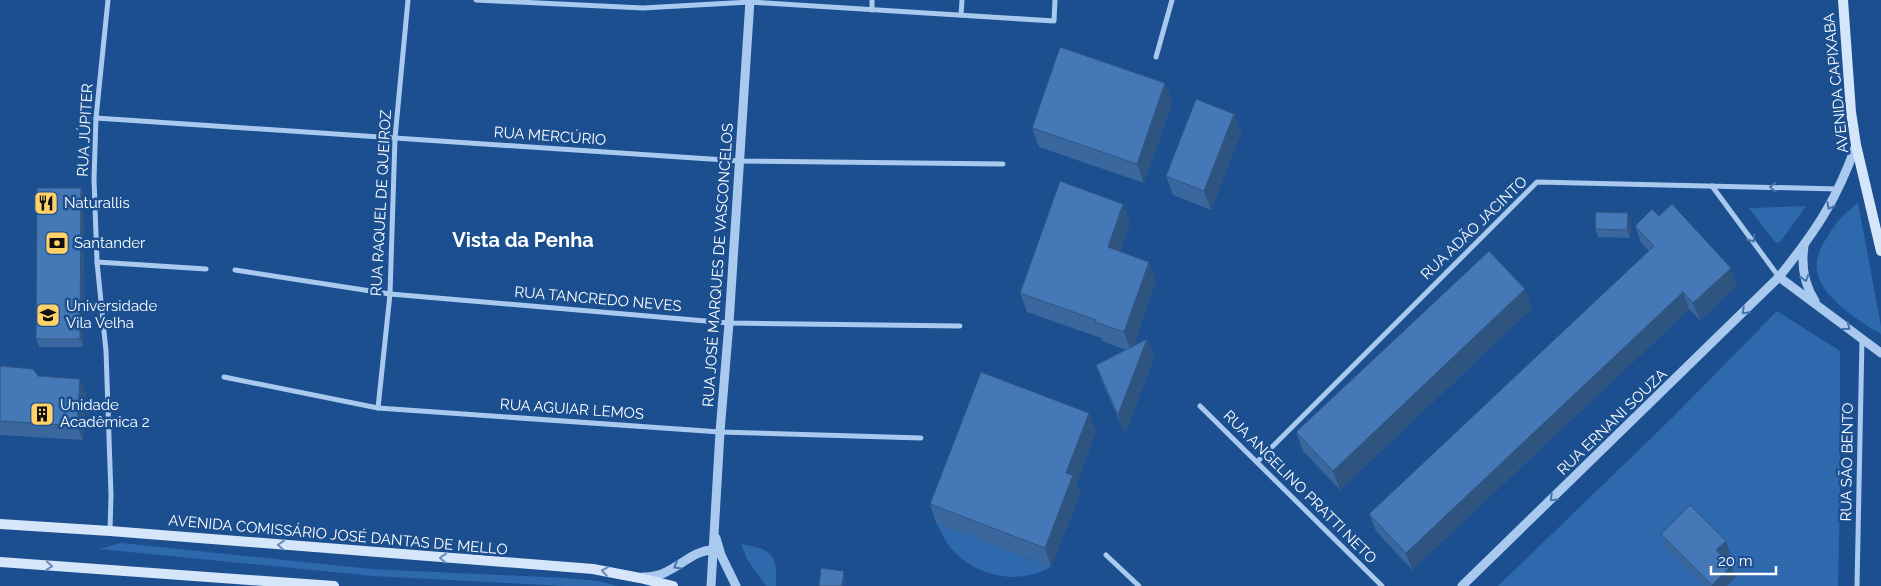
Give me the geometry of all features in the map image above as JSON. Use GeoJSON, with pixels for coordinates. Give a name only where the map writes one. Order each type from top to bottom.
{"type":"FeatureCollection","features":[{"type":"Feature","properties":{"kind":"main road","name":"AVENIDA CAPIXABA"},"geometry":{"type":"LineString","coordinates":[[1843,0],[1851,112],[1856,145],[1881,251]]}},
{"type":"Feature","properties":{"kind":"main road","name":"AVENIDA COMISSÁRIO JOSÉ DANTAS DE MELLO"},"geometry":{"type":"LineString","coordinates":[[0,524],[593,569],[673,586]]}},
{"type":"Feature","properties":{"kind":"main road"},"geometry":{"type":"LineString","coordinates":[[0,562],[334,586]]}},
{"type":"Feature","properties":{"kind":"street","name":"RUA JÚPITER"},"geometry":{"type":"LineString","coordinates":[[108,0],[96,118],[94,179],[96,262],[106,351],[112,496],[110,531]]}},
{"type":"Feature","properties":{"kind":"street","name":"RUA RAQUEL DE QUEIROZ"},"geometry":{"type":"LineString","coordinates":[[378,408],[390,294],[395,138],[408,0]]}},
{"type":"Feature","properties":{"kind":"street"},"geometry":{"type":"LineString","coordinates":[[476,0],[643,8],[750,1],[1054,21],[1055,0]]}},
{"type":"Feature","properties":{"kind":"street"},"geometry":{"type":"LineString","coordinates":[[643,0],[643,8]]}},
{"type":"Feature","properties":{"kind":"street"},"geometry":{"type":"LineString","coordinates":[[872,0],[872,10]]}},
{"type":"Feature","properties":{"kind":"street"},"geometry":{"type":"LineString","coordinates":[[961,15],[962,0]]}},
{"type":"Feature","properties":{"kind":"street"},"geometry":{"type":"LineString","coordinates":[[1156,57],[1172,0]]}},
{"type":"Feature","properties":{"kind":"street","name":"RUA JOSÉ MARQUES DE VASCONCELOS"},"geometry":{"type":"LineString","coordinates":[[711,586],[750,1]]}},
{"type":"Feature","properties":{"kind":"street","name":"RUA MERCÚRIO"},"geometry":{"type":"LineString","coordinates":[[96,118],[740,161],[1003,164]]}},
{"type":"Feature","properties":{"kind":"street","name":"RUA ERNANI SOUZA"},"geometry":{"type":"LineString","coordinates":[[1462,586],[1779,277],[1817,228],[1839,189],[1856,145]]}},
{"type":"Feature","properties":{"kind":"street","name":"RUA ADÃO JACINTO"},"geometry":{"type":"LineString","coordinates":[[1257,462],[1537,182],[1839,189]]}},
{"type":"Feature","properties":{"kind":"street"},"geometry":{"type":"LineString","coordinates":[[1712,186],[1779,277],[1881,352]]}},
{"type":"Feature","properties":{"kind":"street"},"geometry":{"type":"LineString","coordinates":[[1804,246],[1805,280],[1808,289],[1820,307]]}},
{"type":"Feature","properties":{"kind":"street"},"geometry":{"type":"LineString","coordinates":[[96,262],[206,269]]}},
{"type":"Feature","properties":{"kind":"street","name":"RUA TANCREDO NEVES"},"geometry":{"type":"LineString","coordinates":[[235,270],[390,294],[729,323],[960,326]]}},
{"type":"Feature","properties":{"kind":"street","name":"RUA SÃO BENTO"},"geometry":{"type":"LineString","coordinates":[[1858,586],[1862,338]]}},
{"type":"Feature","properties":{"kind":"street","name":"RUA AGUIAR LEMOS"},"geometry":{"type":"LineString","coordinates":[[224,377],[378,408],[720,432],[921,438]]}},
{"type":"Feature","properties":{"kind":"street","name":"RUA ANGELINO PRATTI NETO"},"geometry":{"type":"LineString","coordinates":[[1200,406],[1382,586]]}},
{"type":"Feature","properties":{"kind":"street","name":"RUA JOSÉ MARQUES DE VASCONCELOS"},"geometry":{"type":"LineString","coordinates":[[715,532],[719,549],[736,586]]}},
{"type":"Feature","properties":{"kind":"street"},"geometry":{"type":"LineString","coordinates":[[640,578],[666,572],[697,553],[713,550]]}},
{"type":"Feature","properties":{"kind":"street"},"geometry":{"type":"LineString","coordinates":[[1106,555],[1140,586]]}},
{"type":"Feature","properties":{"kind":"shaded area"},"geometry":{"type":"Polygon","coordinates":[[[1858,203],[1881,334],[1852,316],[1833,299],[1825,290],[1817,270],[1819,253],[1830,232],[1841,218],[1858,203]]]}},
{"type":"Feature","properties":{"kind":"shaded area"},"geometry":{"type":"Polygon","coordinates":[[[1806,206],[1778,243],[1774,241],[1749,208],[1806,206]]]}},
{"type":"Feature","properties":{"kind":"shaded area"},"geometry":{"type":"Polygon","coordinates":[[[1777,311],[1840,351],[1838,586],[1498,586],[1672,418],[1777,311]]]}},
{"type":"Feature","properties":{"kind":"shaded area"},"geometry":{"type":"Polygon","coordinates":[[[936,523],[1051,567],[1035,574],[1019,577],[995,575],[984,571],[963,560],[955,552],[947,543],[936,523]]]}},
{"type":"Feature","properties":{"kind":"shaded area"},"geometry":{"type":"Polygon","coordinates":[[[121,543],[371,569],[567,578],[598,581],[618,586],[563,586],[373,576],[99,549],[121,543]]]}},
{"type":"Feature","properties":{"kind":"shaded area"},"geometry":{"type":"Polygon","coordinates":[[[741,544],[760,548],[771,555],[775,566],[776,586],[766,586],[747,559],[741,544]]]}},
{"type":"Feature","properties":{"kind":"building"},"geometry":{"type":"Polygon","coordinates":[[[1060,47],[1165,83],[1137,164],[1032,128],[1060,47]]]}},
{"type":"Feature","properties":{"kind":"building"},"geometry":{"type":"Polygon","coordinates":[[[1196,99],[1234,114],[1204,191],[1166,176],[1196,99]]]}},
{"type":"Feature","properties":{"kind":"building"},"geometry":{"type":"Polygon","coordinates":[[[1060,181],[1123,204],[1108,247],[1149,262],[1124,332],[1020,293],[1060,181]]]}},
{"type":"Feature","properties":{"kind":"building"},"geometry":{"type":"Polygon","coordinates":[[[37,188],[81,188],[80,339],[36,339],[37,188]]]}},
{"type":"Feature","properties":{"kind":"building"},"geometry":{"type":"Polygon","coordinates":[[[1672,204],[1731,268],[1693,303],[1683,292],[1406,553],[1369,514],[1654,246],[1635,226],[1652,209],[1659,216],[1672,204]]]}},
{"type":"Feature","properties":{"kind":"building"},"geometry":{"type":"Polygon","coordinates":[[[1596,212],[1628,213],[1627,230],[1595,229],[1596,212]]]}},
{"type":"Feature","properties":{"kind":"building"},"geometry":{"type":"Polygon","coordinates":[[[1489,251],[1525,289],[1333,471],[1296,432],[1489,251]]]}},
{"type":"Feature","properties":{"kind":"building"},"geometry":{"type":"Polygon","coordinates":[[[1147,339],[1118,415],[1096,365],[1147,339]]]}},
{"type":"Feature","properties":{"kind":"building","name":"Unidade Acadêmica 2"},"geometry":{"type":"Polygon","coordinates":[[[1,366],[33,369],[38,376],[80,379],[77,426],[0,421],[1,366]]]}},
{"type":"Feature","properties":{"kind":"building"},"geometry":{"type":"Polygon","coordinates":[[[981,372],[1089,413],[1066,473],[1073,475],[1045,548],[930,504],[981,372]]]}},
{"type":"Feature","properties":{"kind":"building"},"geometry":{"type":"Polygon","coordinates":[[[1690,505],[1726,541],[1716,550],[1731,566],[1712,585],[1661,534],[1690,505]]]}},
{"type":"Feature","properties":{"kind":"building"},"geometry":{"type":"Polygon","coordinates":[[[821,568],[844,571],[842,586],[819,586],[821,568]]]}},
{"type":"Feature","properties":{"kind":"place","name":"Naturallis"},"geometry":{"type":"Point","coordinates":[46,203]}},
{"type":"Feature","properties":{"kind":"place","name":"Santander"},"geometry":{"type":"Point","coordinates":[57,243]}},
{"type":"Feature","properties":{"kind":"place","name":"Universidade Vila Velha"},"geometry":{"type":"Point","coordinates":[48,315]}},
{"type":"Feature","properties":{"kind":"place","name":"Unidade Acadêmica 2"},"geometry":{"type":"Point","coordinates":[42,414]}},
{"type":"Feature","properties":{"kind":"district","name":"Vista da Penha"},"geometry":{"type":"Point","coordinates":[523,240]}}]}
